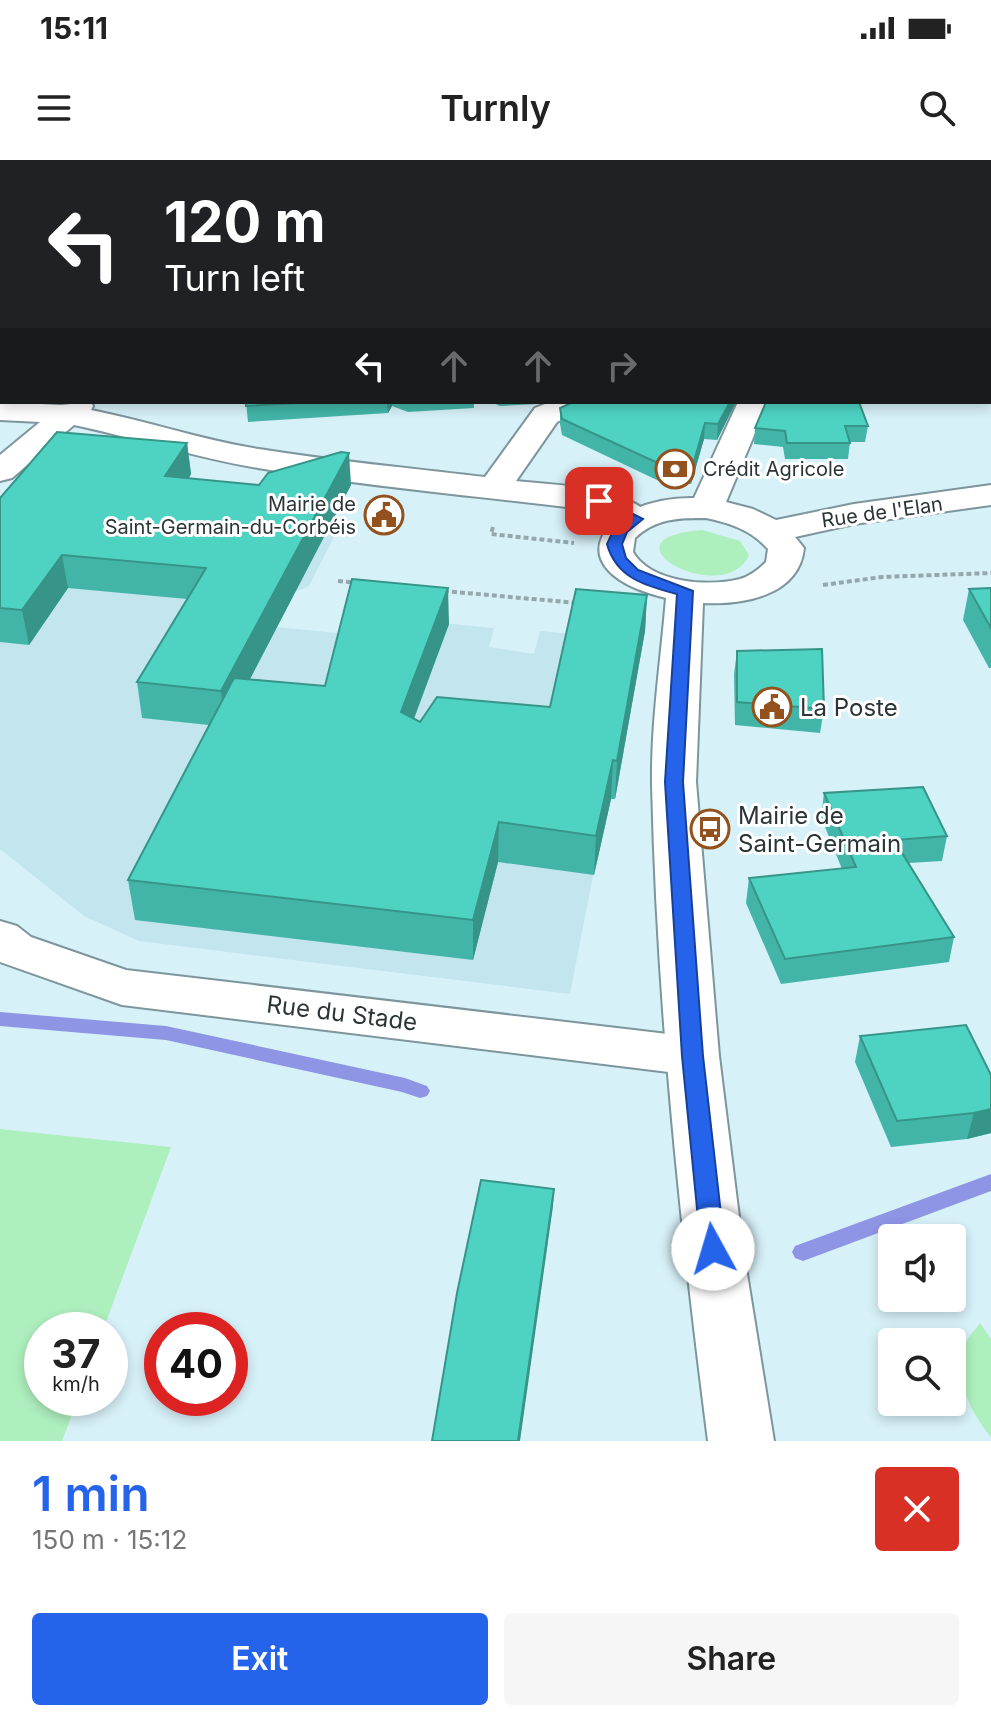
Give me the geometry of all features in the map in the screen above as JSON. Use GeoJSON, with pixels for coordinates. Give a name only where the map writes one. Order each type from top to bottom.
{"type":"FeatureCollection","features":[{"type":"Feature","properties":{"kind":"street"},"geometry":{"type":"LineString","coordinates":[[493,489],[546,415],[571,404]]}},
{"type":"Feature","properties":{"kind":"street"},"geometry":{"type":"LineString","coordinates":[[706,508],[752,404]]}},
{"type":"Feature","properties":{"kind":"street"},"geometry":{"type":"LineString","coordinates":[[0,471],[76,408]]}},
{"type":"Feature","properties":{"kind":"street"},"geometry":{"type":"LineString","coordinates":[[0,411],[76,408],[188,445],[260,459],[599,501],[636,519]]}},
{"type":"Feature","properties":{"kind":"street","name":"Rue de l'Elan"},"geometry":{"type":"LineString","coordinates":[[773,531],[854,514],[991,495]]}},
{"type":"Feature","properties":{"kind":"street"},"geometry":{"type":"LineString","coordinates":[[706,508],[744,516],[773,531],[786,548],[784,565],[764,582],[728,592],[685,591],[644,579],[619,559],[614,544],[620,530],[636,519],[668,509],[706,508]]}},
{"type":"Feature","properties":{"kind":"street"},"geometry":{"type":"LineString","coordinates":[[685,591],[674,782],[693,1056],[713,1249],[741,1441]]}},
{"type":"Feature","properties":{"kind":"street","name":"Rue du Stade"},"geometry":{"type":"LineString","coordinates":[[0,938],[14,949],[122,987],[693,1056]]}},
{"type":"Feature","properties":{"kind":"path"},"geometry":{"type":"LineString","coordinates":[[818,585],[882,577],[991,573]]}},
{"type":"Feature","properties":{"kind":"path"},"geometry":{"type":"LineString","coordinates":[[338,581],[369,584]]}},
{"type":"Feature","properties":{"kind":"path"},"geometry":{"type":"LineString","coordinates":[[430,589],[582,604]]}},
{"type":"Feature","properties":{"kind":"shaded area"},"geometry":{"type":"Polygon","coordinates":[[[312,524],[339,527],[309,586],[279,599],[266,626],[337,633],[347,614],[494,628],[489,647],[534,654],[540,631],[593,636],[597,627],[645,631],[619,751],[624,752],[615,799],[608,799],[570,994],[139,941],[84,916],[0,849],[0,558],[312,524]]]}},
{"type":"Feature","properties":{"kind":"green space"},"geometry":{"type":"Polygon","coordinates":[[[702,530],[740,541],[749,555],[736,570],[716,575],[695,573],[676,566],[663,556],[660,545],[672,536],[702,530]]]}},
{"type":"Feature","properties":{"kind":"green space"},"geometry":{"type":"Polygon","coordinates":[[[0,1129],[171,1147],[110,1312],[24,1312],[24,1416],[71,1416],[62,1441],[0,1441],[0,1129]]]}},
{"type":"Feature","properties":{"kind":"green space"},"geometry":{"type":"Polygon","coordinates":[[[980,1323],[991,1339],[991,1437],[966,1394],[966,1342],[980,1323]]]}},
{"type":"Feature","properties":{"kind":"building"},"geometry":{"type":"Polygon","coordinates":[[[569,404],[729,404],[718,424],[705,423],[692,468],[660,464],[562,419],[560,408],[569,404]]]}},
{"type":"Feature","properties":{"kind":"building"},"geometry":{"type":"Polygon","coordinates":[[[765,404],[860,404],[868,426],[845,426],[850,443],[787,443],[785,431],[755,428],[765,404]]]}},
{"type":"Feature","properties":{"kind":"building"},"geometry":{"type":"Polygon","coordinates":[[[57,432],[187,443],[165,476],[259,485],[268,473],[341,452],[349,453],[221,691],[137,682],[206,568],[62,555],[22,610],[0,608],[0,498],[57,432]]]}},
{"type":"Feature","properties":{"kind":"building"},"geometry":{"type":"Polygon","coordinates":[[[352,579],[448,588],[401,712],[420,722],[437,697],[550,707],[576,589],[647,595],[617,761],[613,760],[596,836],[499,822],[473,920],[128,880],[234,678],[325,686],[352,579]]]}},
{"type":"Feature","properties":{"kind":"building"},"geometry":{"type":"Polygon","coordinates":[[[991,588],[991,628],[969,589],[991,588]]]}},
{"type":"Feature","properties":{"kind":"building"},"geometry":{"type":"Polygon","coordinates":[[[822,649],[824,709],[737,702],[737,651],[822,649]]]}},
{"type":"Feature","properties":{"kind":"building"},"geometry":{"type":"Polygon","coordinates":[[[923,787],[947,836],[894,840],[954,937],[785,959],[749,878],[856,867],[824,793],[923,787]]]}},
{"type":"Feature","properties":{"kind":"building"},"geometry":{"type":"Polygon","coordinates":[[[966,1025],[991,1075],[991,1109],[897,1121],[860,1036],[966,1025]]]}},
{"type":"Feature","properties":{"kind":"building"},"geometry":{"type":"Polygon","coordinates":[[[481,1180],[554,1189],[518,1441],[432,1441],[457,1293],[481,1180]]]}},
{"type":"Feature","properties":{"kind":"waterway"},"geometry":{"type":"LineString","coordinates":[[0,1019],[166,1033],[405,1085],[420,1091]]}},
{"type":"Feature","properties":{"kind":"waterway"},"geometry":{"type":"LineString","coordinates":[[803,1252],[991,1182]]}},
{"type":"Feature","properties":{"kind":"place","name":"Crédit Agricole"},"geometry":{"type":"Point","coordinates":[675,469]}},
{"type":"Feature","properties":{"kind":"place","name":"Mairie de Saint-Germain-du-Corbéis"},"geometry":{"type":"Point","coordinates":[384,515]}},
{"type":"Feature","properties":{"kind":"place","name":"La Poste"},"geometry":{"type":"Point","coordinates":[772,707]}},
{"type":"Feature","properties":{"kind":"place","name":"Mairie de Saint-Germain"},"geometry":{"type":"Point","coordinates":[710,829]}},
{"type":"Feature","properties":{"kind":"route"},"geometry":{"type":"LineString","coordinates":[[599,501],[636,519],[620,530],[614,544],[619,559],[633,573],[656,584],[685,591],[674,782],[693,1056],[713,1249]]}}]}
